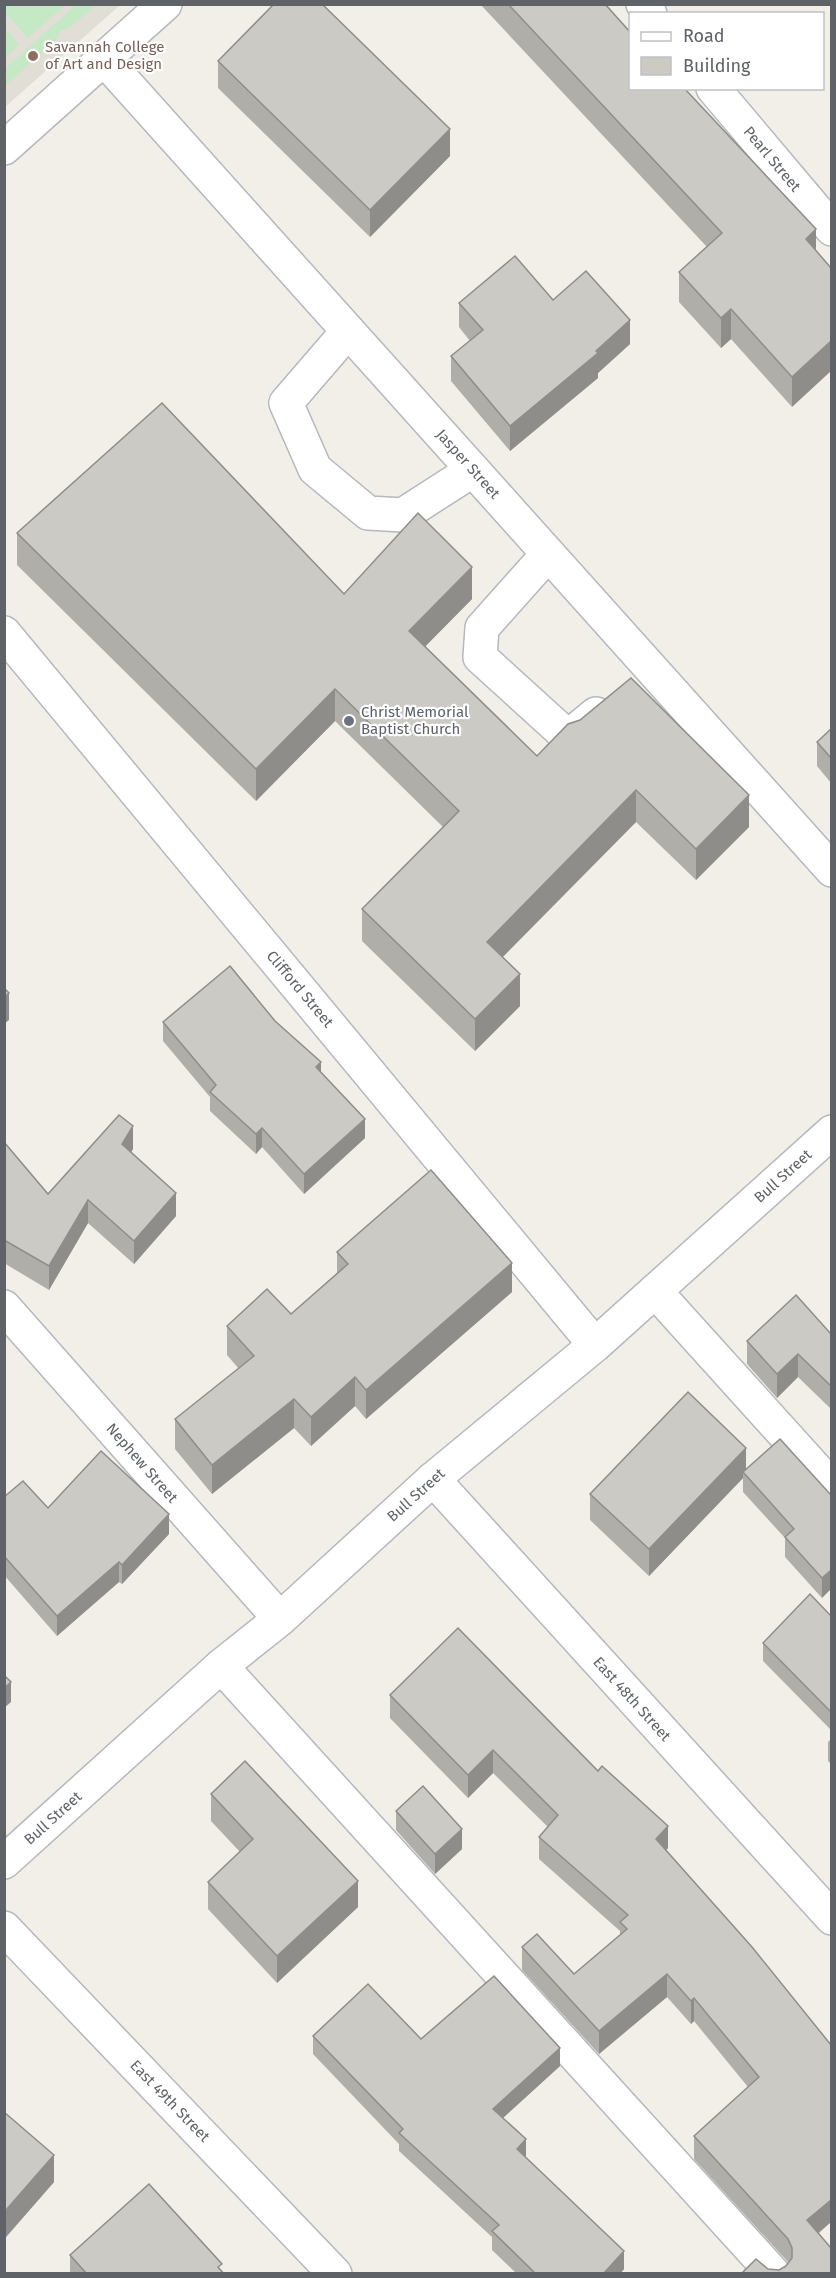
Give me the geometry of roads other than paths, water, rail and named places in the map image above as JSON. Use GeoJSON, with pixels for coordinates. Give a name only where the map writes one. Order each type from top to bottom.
{"type":"FeatureCollection","features":[{"type":"Feature","properties":{"kind":"street"},"geometry":{"type":"LineString","coordinates":[[4,147],[165,4]]}},
{"type":"Feature","properties":{"kind":"street","name":"Jasper Street"},"geometry":{"type":"LineString","coordinates":[[104,59],[831,870]]}},
{"type":"Feature","properties":{"kind":"street","name":"Pearl Street"},"geometry":{"type":"LineString","coordinates":[[715,90],[831,230]]}},
{"type":"Feature","properties":{"kind":"street"},"geometry":{"type":"LineString","coordinates":[[348,331],[286,403],[315,469],[368,513],[403,515],[473,470]]}},
{"type":"Feature","properties":{"kind":"street"},"geometry":{"type":"LineString","coordinates":[[548,554],[482,628],[480,657],[568,737],[621,694],[654,672]]}},
{"type":"Feature","properties":{"kind":"street","name":"Clifford Street"},"geometry":{"type":"LineString","coordinates":[[4,633],[596,1345]]}},
{"type":"Feature","properties":{"kind":"street","name":"Bull Street"},"geometry":{"type":"LineString","coordinates":[[4,1862],[221,1666],[280,1619],[433,1479],[596,1345],[831,1132]]}},
{"type":"Feature","properties":{"kind":"street"},"geometry":{"type":"LineString","coordinates":[[655,1291],[831,1487]]}},
{"type":"Feature","properties":{"kind":"street","name":"Nephew Street"},"geometry":{"type":"LineString","coordinates":[[4,1307],[280,1619]]}},
{"type":"Feature","properties":{"kind":"street","name":"East 48th Street"},"geometry":{"type":"LineString","coordinates":[[433,1479],[831,1918]]}},
{"type":"Feature","properties":{"kind":"street"},"geometry":{"type":"LineString","coordinates":[[221,1666],[774,2274]]}},
{"type":"Feature","properties":{"kind":"street","name":"East 49th Street"},"geometry":{"type":"LineString","coordinates":[[4,1928],[335,2274]]}},
{"type":"Feature","properties":{"kind":"place","name":"Savannah College of Art and Design"},"geometry":{"type":"Point","coordinates":[33,56]}},
{"type":"Feature","properties":{"kind":"place","name":"Christ Memorial Baptist Church"},"geometry":{"type":"Point","coordinates":[349,721]}}]}
